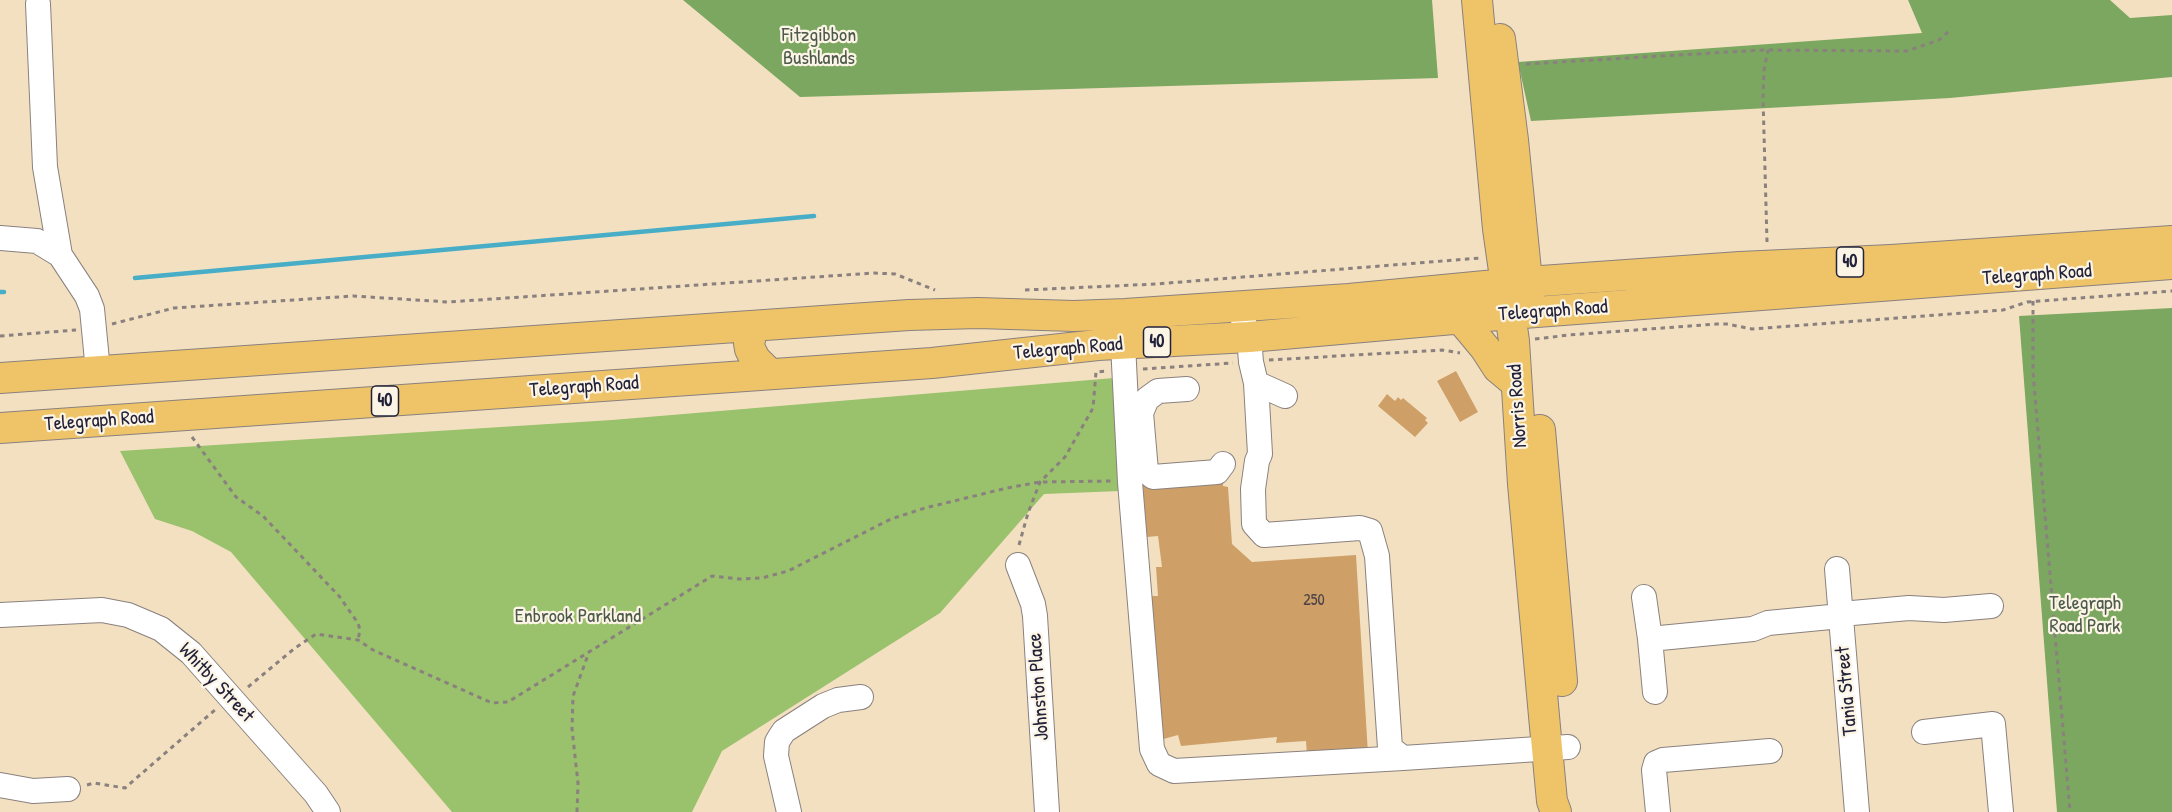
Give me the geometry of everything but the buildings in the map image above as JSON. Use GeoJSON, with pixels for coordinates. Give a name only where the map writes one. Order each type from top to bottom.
{"type":"FeatureCollection","features":[{"type":"Feature","properties":{"kind":"main road","name":"Norris Road"},"geometry":{"type":"LineString","coordinates":[[1477,0],[1491,159],[1517,284]]}},
{"type":"Feature","properties":{"kind":"main road","name":"Norris Road"},"geometry":{"type":"LineString","coordinates":[[1496,0],[1503,67],[1517,284],[1558,748],[1552,801],[1556,812]]}},
{"type":"Feature","properties":{"kind":"main road","name":"Telegraph Road"},"geometry":{"type":"LineString","coordinates":[[0,378],[945,313],[1074,316],[1231,307],[1767,266],[2007,253],[2172,241]]}},
{"type":"Feature","properties":{"kind":"main road","name":"Telegraph Road"},"geometry":{"type":"LineString","coordinates":[[0,428],[932,363],[1048,349],[1124,357],[1252,360],[1460,318],[2031,289],[2172,264]]}},
{"type":"Feature","properties":{"kind":"main road","name":"Norris Road"},"geometry":{"type":"LineString","coordinates":[[1520,314],[1516,383],[1558,748],[1572,799],[1570,812]]}},
{"type":"Feature","properties":{"kind":"main road"},"geometry":{"type":"LineString","coordinates":[[1460,318],[1481,342],[1498,368],[1516,383]]}},
{"type":"Feature","properties":{"kind":"main road"},"geometry":{"type":"LineString","coordinates":[[754,326],[750,349],[755,359],[770,374]]}},
{"type":"Feature","properties":{"kind":"main road"},"geometry":{"type":"LineString","coordinates":[[707,330],[728,351],[729,363],[722,378]]}},
{"type":"Feature","properties":{"kind":"street"},"geometry":{"type":"LineString","coordinates":[[38,4],[45,167],[60,255],[87,296],[92,309],[98,371]]}},
{"type":"Feature","properties":{"kind":"street"},"geometry":{"type":"LineString","coordinates":[[0,238],[37,241],[60,255]]}},
{"type":"Feature","properties":{"kind":"street"},"geometry":{"type":"LineString","coordinates":[[1231,307],[1245,322],[1252,360],[1260,454],[1253,489],[1254,524],[1264,535],[1360,528],[1370,531],[1377,556],[1390,748],[1403,758]]}},
{"type":"Feature","properties":{"kind":"street"},"geometry":{"type":"LineString","coordinates":[[1124,357],[1130,482],[1152,749],[1159,764],[1174,771],[1558,748]]}},
{"type":"Feature","properties":{"kind":"street"},"geometry":{"type":"LineString","coordinates":[[1252,360],[1285,396]]}},
{"type":"Feature","properties":{"kind":"street"},"geometry":{"type":"LineString","coordinates":[[1187,389],[1158,391],[1148,399],[1141,413],[1146,471],[1153,477],[1218,472],[1223,464]]}},
{"type":"Feature","properties":{"kind":"street","name":"Johnston Place"},"geometry":{"type":"LineString","coordinates":[[1018,565],[1033,604],[1035,616],[1047,812]]}},
{"type":"Feature","properties":{"kind":"street","name":"Tania Street"},"geometry":{"type":"LineString","coordinates":[[1837,569],[1857,812]]}},
{"type":"Feature","properties":{"kind":"street"},"geometry":{"type":"LineString","coordinates":[[1644,597],[1655,692]]}},
{"type":"Feature","properties":{"kind":"street"},"geometry":{"type":"LineString","coordinates":[[1650,639],[1752,629],[1767,623],[1909,608],[1944,610],[1991,606]]}},
{"type":"Feature","properties":{"kind":"street","name":"Whitby Street"},"geometry":{"type":"LineString","coordinates":[[0,615],[102,610],[136,618],[161,629],[191,652],[316,794],[328,812]]}},
{"type":"Feature","properties":{"kind":"street"},"geometry":{"type":"LineString","coordinates":[[789,812],[775,749],[780,737],[784,731],[823,706],[838,700],[861,697]]}},
{"type":"Feature","properties":{"kind":"street"},"geometry":{"type":"LineString","coordinates":[[1924,732],[1993,724],[2001,812]]}},
{"type":"Feature","properties":{"kind":"street"},"geometry":{"type":"LineString","coordinates":[[1658,812],[1654,770],[1656,763],[1663,760],[1770,751]]}},
{"type":"Feature","properties":{"kind":"street"},"geometry":{"type":"LineString","coordinates":[[0,785],[33,791],[68,789]]}},
{"type":"Feature","properties":{"kind":"path"},"geometry":{"type":"LineString","coordinates":[[1503,67],[1768,50],[1907,51],[1939,40],[1949,32],[1950,28]]}},
{"type":"Feature","properties":{"kind":"path"},"geometry":{"type":"LineString","coordinates":[[1767,266],[1763,98],[1764,70],[1768,50]]}},
{"type":"Feature","properties":{"kind":"path"},"geometry":{"type":"LineString","coordinates":[[1021,290],[1168,283],[1483,258]]}},
{"type":"Feature","properties":{"kind":"path"},"geometry":{"type":"LineString","coordinates":[[1475,259],[1477,264]]}},
{"type":"Feature","properties":{"kind":"path"},"geometry":{"type":"LineString","coordinates":[[0,336],[94,328],[161,311],[195,306],[368,295],[426,302],[448,302],[874,273],[895,274],[939,292]]}},
{"type":"Feature","properties":{"kind":"path"},"geometry":{"type":"LineString","coordinates":[[1552,338],[1717,324],[1731,324],[1752,329],[2003,310],[2031,289],[2172,291]]}},
{"type":"Feature","properties":{"kind":"path"},"geometry":{"type":"LineString","coordinates":[[2031,289],[2033,372],[2070,812]]}},
{"type":"Feature","properties":{"kind":"path"},"geometry":{"type":"LineString","coordinates":[[1018,565],[1018,546],[1040,482],[1065,457],[1093,408],[1096,372],[1124,357],[1252,360],[1442,350],[1466,353]]}},
{"type":"Feature","properties":{"kind":"path"},"geometry":{"type":"LineString","coordinates":[[192,437],[237,497],[262,516],[339,596],[358,623],[360,630],[358,640]]}},
{"type":"Feature","properties":{"kind":"path"},"geometry":{"type":"LineString","coordinates":[[238,690],[254,683],[295,648],[316,634],[358,640],[373,650],[492,703],[508,702],[712,576],[739,579],[762,578],[788,571],[891,519],[925,508],[1022,484],[1130,482]]}},
{"type":"Feature","properties":{"kind":"path"},"geometry":{"type":"LineString","coordinates":[[577,812],[578,783],[572,729],[573,696],[588,654]]}},
{"type":"Feature","properties":{"kind":"path"},"geometry":{"type":"LineString","coordinates":[[68,789],[93,783],[125,788],[223,704]]}},
{"type":"Feature","properties":{"kind":"green space","name":"Fitzgibbon Bushlands"},"geometry":{"type":"Polygon","coordinates":[[[683,0],[1432,0],[1438,78],[800,97],[683,0]]]}},
{"type":"Feature","properties":{"kind":"green space"},"geometry":{"type":"Polygon","coordinates":[[[1908,0],[2110,0],[2130,18],[2172,15],[2172,77],[1950,98],[1531,121],[1518,62],[1922,33],[1908,0]]]}},
{"type":"Feature","properties":{"kind":"green space","name":"Telegraph Road Park"},"geometry":{"type":"Polygon","coordinates":[[[2172,308],[2172,812],[2057,812],[2019,316],[2172,308]]]}},
{"type":"Feature","properties":{"kind":"green space","name":"Enbrook Parkland"},"geometry":{"type":"Polygon","coordinates":[[[1114,378],[1120,491],[1044,494],[940,613],[722,751],[692,812],[452,812],[231,552],[192,531],[155,519],[120,451],[612,420],[1114,378]]]}},
{"type":"Feature","properties":{"kind":"waterway"},"geometry":{"type":"LineString","coordinates":[[135,278],[814,216]]}}]}
